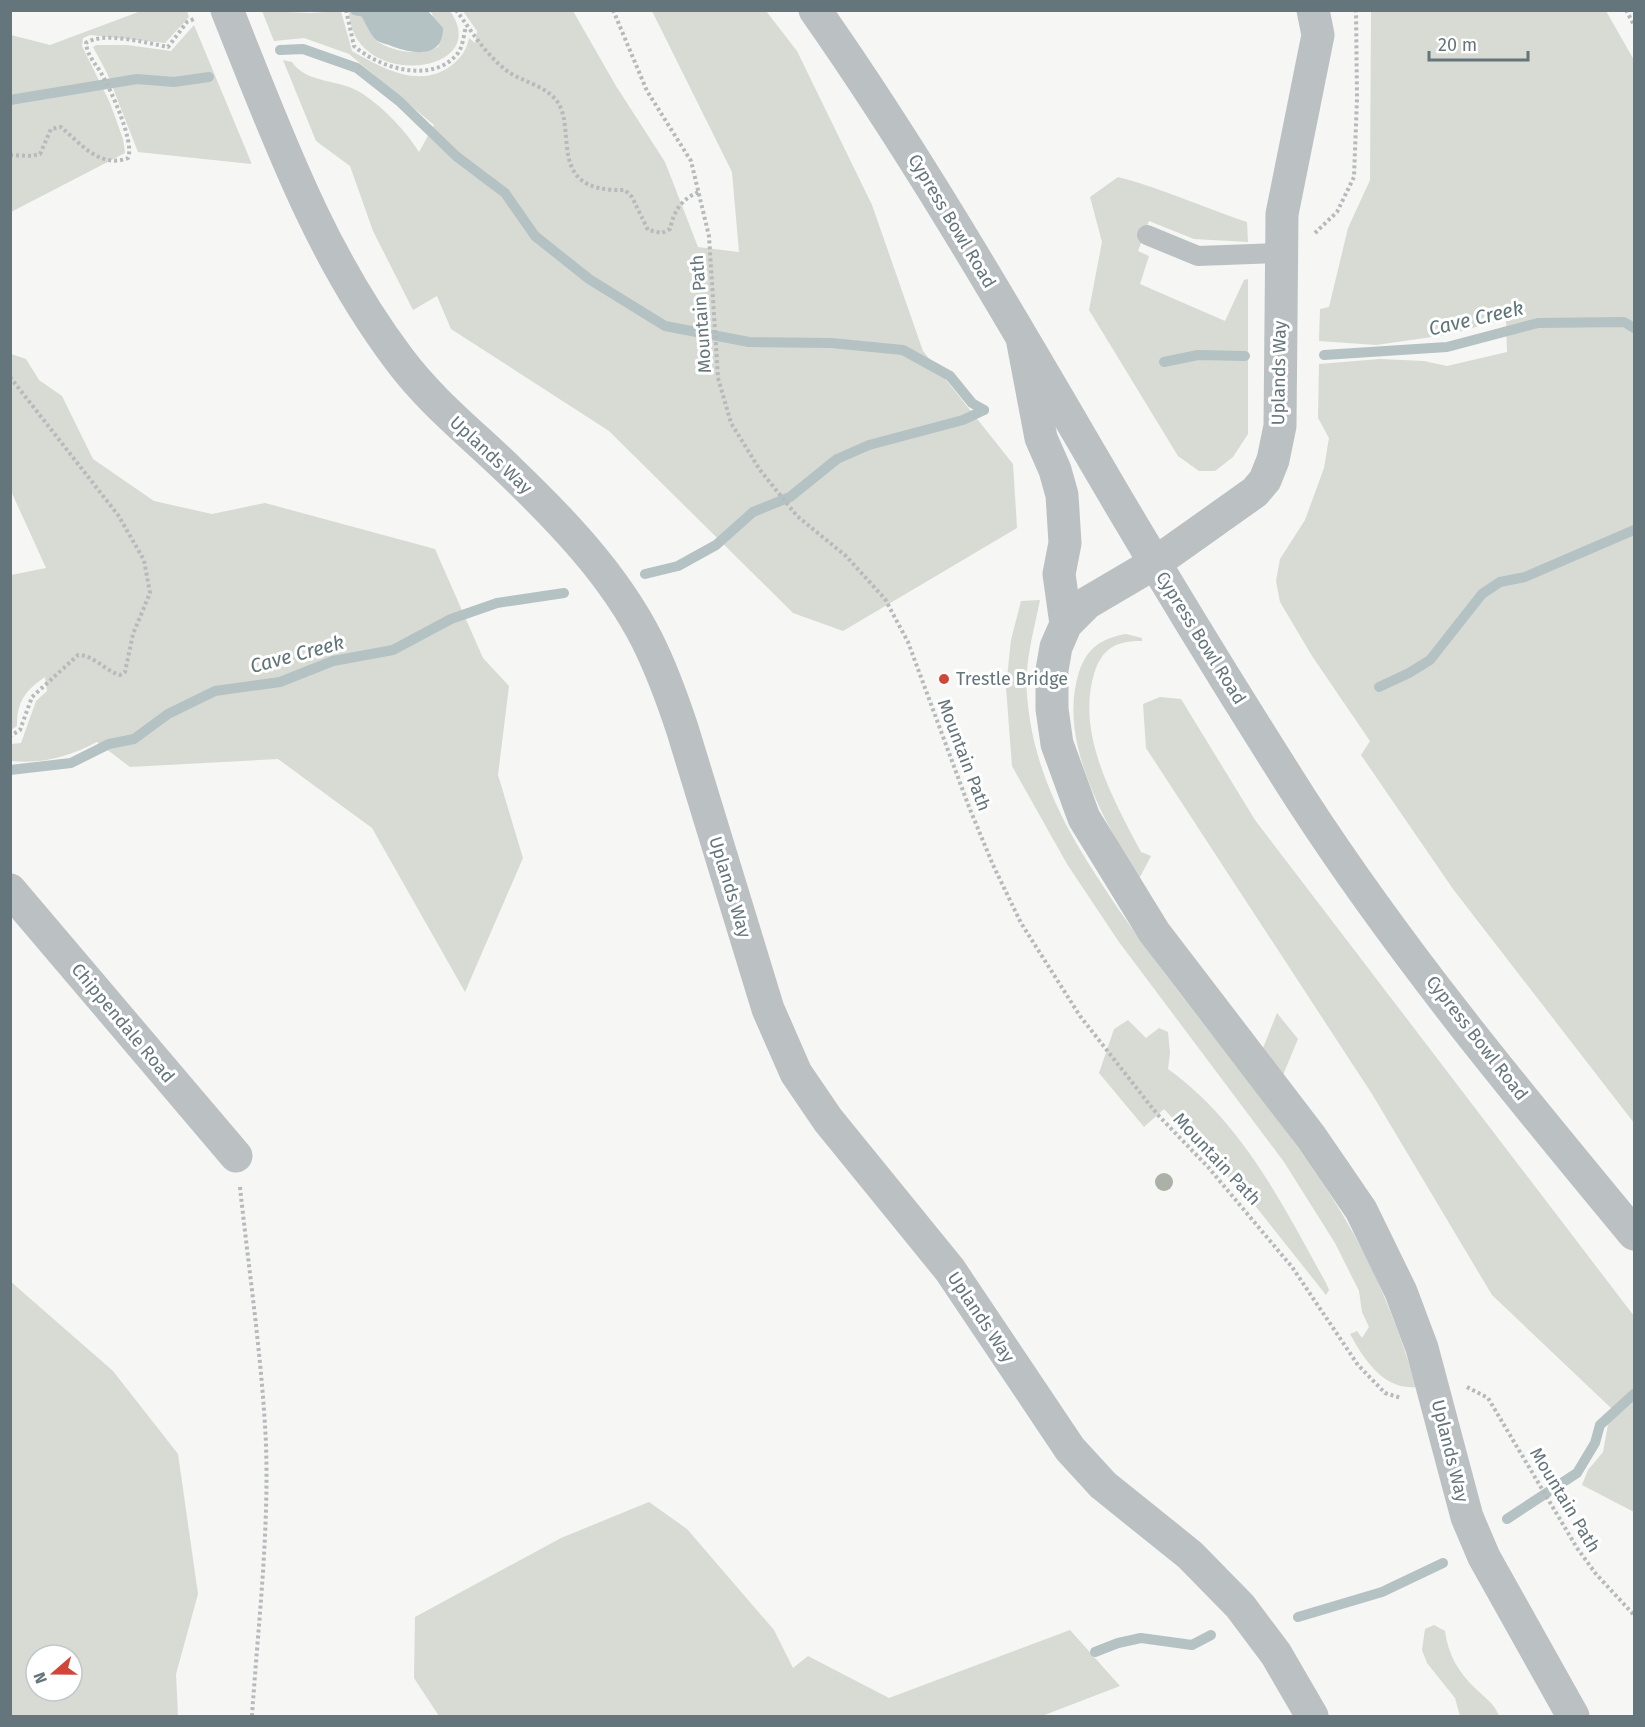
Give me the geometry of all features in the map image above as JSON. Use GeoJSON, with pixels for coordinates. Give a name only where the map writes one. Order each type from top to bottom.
{"type":"FeatureCollection","features":[{"type":"Feature","properties":{"kind":"street","name":"Cypress Bowl Road"},"geometry":{"type":"LineString","coordinates":[[815,10],[858,71],[941,202],[1155,563],[1303,802],[1370,899],[1502,1070],[1635,1234]]}},
{"type":"Feature","properties":{"kind":"street","name":"Uplands Way"},"geometry":{"type":"LineString","coordinates":[[1313,10],[1318,35],[1282,214],[1280,426],[1273,460],[1265,480],[1255,492],[1155,563],[1087,603],[1066,624],[1056,647],[1052,670],[1052,709],[1057,744],[1084,818],[1154,932],[1311,1137],[1361,1210],[1401,1292],[1422,1348],[1467,1517],[1484,1557],[1573,1716]]}},
{"type":"Feature","properties":{"kind":"street","name":"Uplands Way"},"geometry":{"type":"LineString","coordinates":[[214,13],[328,250],[399,360],[449,417],[510,470],[568,530],[622,598],[646,638],[682,728],[768,1009],[796,1073],[828,1120],[950,1270],[1070,1449],[1104,1485],[1190,1555],[1240,1606],[1276,1654],[1312,1716]]}},
{"type":"Feature","properties":{"kind":"street"},"geometry":{"type":"LineString","coordinates":[[1023,338],[1041,438],[1055,470],[1064,506],[1065,543],[1059,574],[1066,624]]}},
{"type":"Feature","properties":{"kind":"street","name":"Chippendale Road"},"geometry":{"type":"LineString","coordinates":[[10,890],[236,1156]]}},
{"type":"Feature","properties":{"kind":"lane"},"geometry":{"type":"LineString","coordinates":[[1147,235],[1198,256],[1282,253]]}},
{"type":"Feature","properties":{"kind":"path"},"geometry":{"type":"LineString","coordinates":[[346,10],[354,46],[376,60],[413,72],[440,66],[459,52],[466,25]]}},
{"type":"Feature","properties":{"kind":"path"},"geometry":{"type":"LineString","coordinates":[[456,10],[480,44],[509,72],[552,95],[562,108],[566,158],[583,181],[604,191],[625,190],[632,197],[648,230],[662,232],[670,229],[675,211],[690,196],[699,192]]}},
{"type":"Feature","properties":{"kind":"path","name":"Mountain Path"},"geometry":{"type":"LineString","coordinates":[[613,10],[647,90],[690,161],[699,192],[709,236],[718,378],[731,423],[760,470],[797,516],[846,556],[885,599],[908,642],[969,807],[1022,923],[1080,1016],[1157,1114],[1216,1175],[1292,1266],[1358,1365],[1385,1393],[1395,1398],[1407,1399]]}},
{"type":"Feature","properties":{"kind":"path"},"geometry":{"type":"LineString","coordinates":[[1311,236],[1337,212],[1354,177],[1357,99],[1356,10]]}},
{"type":"Feature","properties":{"kind":"path"},"geometry":{"type":"LineString","coordinates":[[1626,10],[1635,25]]}},
{"type":"Feature","properties":{"kind":"path"},"geometry":{"type":"LineString","coordinates":[[10,155],[31,156],[40,153],[51,129],[61,127],[76,144],[105,160],[118,162],[128,158],[131,152],[129,141],[114,101],[86,46],[90,40],[118,39],[168,46],[187,22],[214,13]]}},
{"type":"Feature","properties":{"kind":"path"},"geometry":{"type":"LineString","coordinates":[[10,377],[118,515],[144,560],[150,593],[133,634],[125,672],[120,675],[110,673],[86,655],[78,655],[32,697],[20,730],[10,736]]}},
{"type":"Feature","properties":{"kind":"path"},"geometry":{"type":"LineString","coordinates":[[236,1156],[262,1384],[266,1445],[266,1500],[252,1716]]}},
{"type":"Feature","properties":{"kind":"path","name":"Mountain Path"},"geometry":{"type":"LineString","coordinates":[[1462,1386],[1480,1392],[1488,1398],[1552,1510],[1596,1574],[1635,1615]]}},
{"type":"Feature","properties":{"kind":"shaded area"},"geometry":{"type":"Polygon","coordinates":[[[363,10],[428,11],[443,28],[442,38],[432,50],[424,52],[407,51],[382,43],[376,40],[370,32],[361,15],[363,10]]]}},
{"type":"Feature","properties":{"kind":"shaded area"},"geometry":{"type":"Polygon","coordinates":[[[141,11],[187,11],[189,17],[165,43],[90,35],[83,38],[82,46],[110,103],[123,139],[125,153],[11,212],[11,35],[50,45],[141,11]]]}},
{"type":"Feature","properties":{"kind":"shaded area"},"geometry":{"type":"Polygon","coordinates":[[[262,11],[311,13],[341,11],[352,51],[401,74],[427,76],[452,65],[465,50],[469,38],[475,43],[477,31],[463,11],[573,11],[616,86],[665,162],[698,247],[739,252],[732,172],[652,11],[766,11],[797,51],[872,205],[923,351],[1013,464],[1017,528],[843,631],[793,613],[609,431],[451,329],[437,296],[413,310],[373,231],[350,166],[316,141],[283,60],[292,62],[298,69],[315,78],[354,89],[363,94],[394,120],[419,152],[434,125],[349,54],[304,38],[274,41],[262,11]]]}},
{"type":"Feature","properties":{"kind":"shaded area"},"geometry":{"type":"Polygon","coordinates":[[[349,11],[363,11],[362,15],[374,38],[390,48],[407,52],[424,51],[439,46],[432,13],[428,11],[450,11],[459,33],[453,49],[438,60],[417,65],[394,63],[372,54],[356,37],[349,11]]]}},
{"type":"Feature","properties":{"kind":"shaded area"},"geometry":{"type":"Polygon","coordinates":[[[1371,11],[1606,11],[1634,60],[1634,1123],[1453,889],[1361,755],[1370,741],[1312,656],[1280,602],[1276,581],[1280,559],[1305,520],[1324,468],[1329,438],[1318,418],[1319,364],[1380,359],[1424,361],[1447,366],[1507,352],[1506,319],[1446,335],[1376,345],[1319,341],[1320,309],[1329,307],[1348,228],[1370,180],[1371,11]]]}},
{"type":"Feature","properties":{"kind":"shaded area"},"geometry":{"type":"Polygon","coordinates":[[[194,25],[251,164],[138,152],[107,73],[93,47],[96,45],[127,45],[171,51],[194,25]]]}},
{"type":"Feature","properties":{"kind":"shaded area"},"geometry":{"type":"Polygon","coordinates":[[[1118,177],[1247,222],[1248,242],[1194,239],[1149,221],[1138,251],[1149,256],[1140,284],[1225,321],[1244,280],[1248,279],[1248,434],[1233,457],[1215,471],[1199,471],[1178,456],[1089,310],[1102,242],[1090,197],[1118,177]]]}},
{"type":"Feature","properties":{"kind":"shaded area"},"geometry":{"type":"Polygon","coordinates":[[[11,354],[26,359],[39,380],[62,396],[93,459],[154,501],[212,514],[265,503],[435,549],[483,658],[509,686],[498,775],[523,858],[465,992],[372,828],[278,759],[130,767],[97,742],[76,752],[55,758],[23,762],[11,761],[11,744],[21,743],[36,701],[47,691],[45,677],[27,692],[21,703],[17,726],[11,730],[11,575],[46,568],[11,491],[11,354]]]}},
{"type":"Feature","properties":{"kind":"shaded area"},"geometry":{"type":"Polygon","coordinates":[[[1040,600],[1028,659],[1027,695],[1031,727],[1039,758],[1048,786],[1061,814],[1075,841],[1126,920],[1296,1145],[1335,1202],[1363,1252],[1388,1305],[1416,1387],[1394,1384],[1368,1363],[1350,1334],[1357,1331],[1362,1338],[1369,1327],[1362,1312],[1359,1291],[1335,1243],[1284,1162],[1119,942],[1067,864],[1012,766],[1006,687],[1011,640],[1021,601],[1040,600]]]}},
{"type":"Feature","properties":{"kind":"shaded area"},"geometry":{"type":"Polygon","coordinates":[[[1126,634],[1142,638],[1142,641],[1117,645],[1101,658],[1094,674],[1090,697],[1090,720],[1100,766],[1109,788],[1141,852],[1151,856],[1139,879],[1099,806],[1079,753],[1074,726],[1074,699],[1079,672],[1086,656],[1103,641],[1126,634]]]}},
{"type":"Feature","properties":{"kind":"shaded area"},"geometry":{"type":"Polygon","coordinates":[[[1160,697],[1181,699],[1255,820],[1634,1316],[1634,1512],[1582,1485],[1588,1470],[1603,1452],[1611,1408],[1492,1295],[1372,1094],[1146,748],[1143,704],[1160,697]]]}},
{"type":"Feature","properties":{"kind":"shaded area"},"geometry":{"type":"Polygon","coordinates":[[[1277,1013],[1298,1039],[1283,1075],[1263,1048],[1277,1013]]]}},
{"type":"Feature","properties":{"kind":"shaded area"},"geometry":{"type":"Polygon","coordinates":[[[1128,1020],[1146,1038],[1159,1028],[1168,1032],[1170,1053],[1168,1069],[1195,1090],[1218,1114],[1259,1167],[1326,1283],[1329,1290],[1326,1295],[1257,1208],[1164,1109],[1144,1127],[1099,1073],[1114,1029],[1128,1020]]]}},
{"type":"Feature","properties":{"kind":"shaded area"},"geometry":{"type":"Polygon","coordinates":[[[10,1281],[113,1371],[178,1454],[198,1594],[176,1674],[178,1716],[11,1716],[10,1281]]]}},
{"type":"Feature","properties":{"kind":"shaded area"},"geometry":{"type":"Polygon","coordinates":[[[649,1502],[687,1529],[774,1630],[793,1668],[808,1656],[889,1698],[1070,1630],[1120,1686],[1042,1716],[439,1716],[414,1678],[415,1617],[561,1538],[649,1502]]]}},
{"type":"Feature","properties":{"kind":"shaded area"},"geometry":{"type":"Polygon","coordinates":[[[1434,1625],[1445,1631],[1451,1655],[1459,1669],[1492,1704],[1499,1716],[1460,1716],[1455,1698],[1427,1663],[1422,1650],[1425,1629],[1434,1625]]]}},
{"type":"Feature","properties":{"kind":"waterway"},"geometry":{"type":"LineString","coordinates":[[355,10],[376,14]]}},
{"type":"Feature","properties":{"kind":"waterway"},"geometry":{"type":"LineString","coordinates":[[280,50],[303,49],[357,68],[399,101],[456,156],[505,193],[535,236],[589,279],[665,326],[749,342],[831,343],[903,350],[950,376],[972,403],[984,410]]}},
{"type":"Feature","properties":{"kind":"waterway"},"geometry":{"type":"LineString","coordinates":[[10,100],[137,79],[174,82],[209,77]]}},
{"type":"Feature","properties":{"kind":"waterway","name":"Cave Creek"},"geometry":{"type":"LineString","coordinates":[[1324,355],[1447,347],[1538,323],[1624,322],[1634,328]]}},
{"type":"Feature","properties":{"kind":"waterway","name":"Cave Creek"},"geometry":{"type":"LineString","coordinates":[[1164,362],[1198,355],[1245,356]]}},
{"type":"Feature","properties":{"kind":"waterway"},"geometry":{"type":"LineString","coordinates":[[645,574],[678,566],[716,545],[753,512],[790,497],[837,459],[869,445],[963,420],[984,410]]}},
{"type":"Feature","properties":{"kind":"waterway"},"geometry":{"type":"LineString","coordinates":[[1379,687],[1430,660],[1482,594],[1500,582],[1525,577],[1634,530]]}},
{"type":"Feature","properties":{"kind":"waterway","name":"Cave Creek"},"geometry":{"type":"LineString","coordinates":[[10,770],[71,763],[109,744],[134,739],[168,714],[215,691],[280,682],[333,661],[393,650],[451,619],[497,603],[564,593]]}},
{"type":"Feature","properties":{"kind":"waterway"},"geometry":{"type":"LineString","coordinates":[[1507,1519],[1577,1473],[1595,1443],[1600,1425],[1634,1394]]}},
{"type":"Feature","properties":{"kind":"waterway"},"geometry":{"type":"LineString","coordinates":[[1298,1617],[1382,1592],[1443,1563]]}},
{"type":"Feature","properties":{"kind":"waterway"},"geometry":{"type":"LineString","coordinates":[[1095,1652],[1118,1643],[1141,1638],[1192,1645],[1211,1635]]}},
{"type":"Feature","properties":{"kind":"place","name":"Trestle Bridge"},"geometry":{"type":"Point","coordinates":[944,679]}}]}
